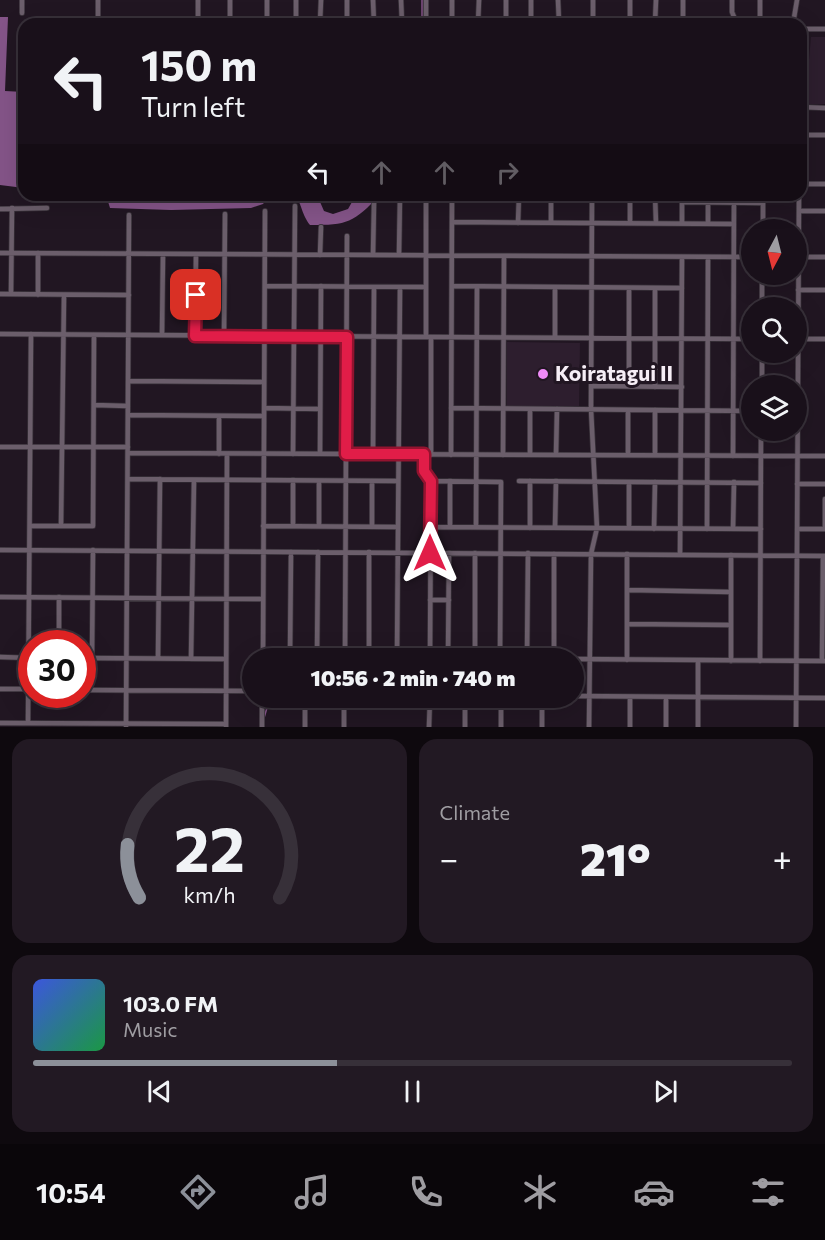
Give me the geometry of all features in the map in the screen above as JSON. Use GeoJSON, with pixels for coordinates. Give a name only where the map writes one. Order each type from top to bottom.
{"type":"FeatureCollection","features":[{"type":"Feature","properties":{"kind":"street"},"geometry":{"type":"LineString","coordinates":[[22,0],[22,12]]}},
{"type":"Feature","properties":{"kind":"street"},"geometry":{"type":"LineString","coordinates":[[98,0],[98,18]]}},
{"type":"Feature","properties":{"kind":"street"},"geometry":{"type":"LineString","coordinates":[[198,0],[198,18]]}},
{"type":"Feature","properties":{"kind":"street"},"geometry":{"type":"LineString","coordinates":[[230,0],[230,18]]}},
{"type":"Feature","properties":{"kind":"street"},"geometry":{"type":"LineString","coordinates":[[267,0],[267,18]]}},
{"type":"Feature","properties":{"kind":"street"},"geometry":{"type":"LineString","coordinates":[[296,0],[296,18]]}},
{"type":"Feature","properties":{"kind":"street"},"geometry":{"type":"LineString","coordinates":[[320,18],[321,0]]}},
{"type":"Feature","properties":{"kind":"street"},"geometry":{"type":"LineString","coordinates":[[347,0],[348,18]]}},
{"type":"Feature","properties":{"kind":"street"},"geometry":{"type":"LineString","coordinates":[[373,0],[374,18]]}},
{"type":"Feature","properties":{"kind":"street"},"geometry":{"type":"LineString","coordinates":[[401,0],[402,18]]}},
{"type":"Feature","properties":{"kind":"street"},"geometry":{"type":"LineString","coordinates":[[426,0],[426,18]]}},
{"type":"Feature","properties":{"kind":"street"},"geometry":{"type":"LineString","coordinates":[[452,0],[452,18]]}},
{"type":"Feature","properties":{"kind":"street"},"geometry":{"type":"LineString","coordinates":[[478,18],[479,0]]}},
{"type":"Feature","properties":{"kind":"street"},"geometry":{"type":"LineString","coordinates":[[506,0],[506,18]]}},
{"type":"Feature","properties":{"kind":"street"},"geometry":{"type":"LineString","coordinates":[[531,0],[531,18]]}},
{"type":"Feature","properties":{"kind":"street"},"geometry":{"type":"LineString","coordinates":[[558,0],[559,18]]}},
{"type":"Feature","properties":{"kind":"street"},"geometry":{"type":"LineString","coordinates":[[593,0],[593,18]]}},
{"type":"Feature","properties":{"kind":"street"},"geometry":{"type":"LineString","coordinates":[[630,0],[630,18]]}},
{"type":"Feature","properties":{"kind":"street"},"geometry":{"type":"LineString","coordinates":[[655,18],[656,0]]}},
{"type":"Feature","properties":{"kind":"street"},"geometry":{"type":"LineString","coordinates":[[683,0],[683,18]]}},
{"type":"Feature","properties":{"kind":"street"},"geometry":{"type":"LineString","coordinates":[[732,0],[734,18]]}},
{"type":"Feature","properties":{"kind":"street"},"geometry":{"type":"LineString","coordinates":[[760,0],[760,18]]}},
{"type":"Feature","properties":{"kind":"street"},"geometry":{"type":"LineString","coordinates":[[794,18],[797,0]]}},
{"type":"Feature","properties":{"kind":"street"},"geometry":{"type":"LineString","coordinates":[[807,29],[825,29]]}},
{"type":"Feature","properties":{"kind":"street"},"geometry":{"type":"LineString","coordinates":[[807,108],[825,108]]}},
{"type":"Feature","properties":{"kind":"street"},"geometry":{"type":"LineString","coordinates":[[807,135],[825,135]]}},
{"type":"Feature","properties":{"kind":"street"},"geometry":{"type":"LineString","coordinates":[[807,184],[825,184]]}},
{"type":"Feature","properties":{"kind":"street"},"geometry":{"type":"LineString","coordinates":[[399,255],[400,201]]}},
{"type":"Feature","properties":{"kind":"street"},"geometry":{"type":"LineString","coordinates":[[426,201],[431,454]]}},
{"type":"Feature","properties":{"kind":"street"},"geometry":{"type":"LineString","coordinates":[[451,201],[451,455]]}},
{"type":"Feature","properties":{"kind":"street"},"geometry":{"type":"LineString","coordinates":[[518,223],[519,201]]}},
{"type":"Feature","properties":{"kind":"street"},"geometry":{"type":"LineString","coordinates":[[550,223],[551,201]]}},
{"type":"Feature","properties":{"kind":"street"},"geometry":{"type":"LineString","coordinates":[[589,727],[591,554],[597,528],[591,409],[592,201]]}},
{"type":"Feature","properties":{"kind":"street"},"geometry":{"type":"LineString","coordinates":[[630,201],[630,223]]}},
{"type":"Feature","properties":{"kind":"street"},"geometry":{"type":"LineString","coordinates":[[655,201],[656,223]]}},
{"type":"Feature","properties":{"kind":"street"},"geometry":{"type":"LineString","coordinates":[[799,201],[799,219]]}},
{"type":"Feature","properties":{"kind":"street"},"geometry":{"type":"LineString","coordinates":[[682,223],[682,202],[763,203],[763,219]]}},
{"type":"Feature","properties":{"kind":"street"},"geometry":{"type":"LineString","coordinates":[[708,202],[708,223]]}},
{"type":"Feature","properties":{"kind":"street"},"geometry":{"type":"LineString","coordinates":[[373,255],[374,203]]}},
{"type":"Feature","properties":{"kind":"street"},"geometry":{"type":"LineString","coordinates":[[733,456],[734,203]]}},
{"type":"Feature","properties":{"kind":"street"},"geometry":{"type":"LineString","coordinates":[[293,454],[295,206]]}},
{"type":"Feature","properties":{"kind":"street"},"geometry":{"type":"LineString","coordinates":[[0,208],[47,208]]}},
{"type":"Feature","properties":{"kind":"street"},"geometry":{"type":"LineString","coordinates":[[11,294],[12,208]]}},
{"type":"Feature","properties":{"kind":"street"},"geometry":{"type":"LineString","coordinates":[[262,648],[265,211]]}},
{"type":"Feature","properties":{"kind":"street"},"geometry":{"type":"LineString","coordinates":[[799,211],[825,211]]}},
{"type":"Feature","properties":{"kind":"street"},"geometry":{"type":"LineString","coordinates":[[224,336],[225,214]]}},
{"type":"Feature","properties":{"kind":"street"},"geometry":{"type":"LineString","coordinates":[[126,725],[129,215]]}},
{"type":"Feature","properties":{"kind":"street"},"geometry":{"type":"LineString","coordinates":[[452,222],[734,224]]}},
{"type":"Feature","properties":{"kind":"street"},"geometry":{"type":"LineString","coordinates":[[320,255],[321,227]]}},
{"type":"Feature","properties":{"kind":"street"},"geometry":{"type":"LineString","coordinates":[[345,648],[347,236]]}},
{"type":"Feature","properties":{"kind":"street"},"geometry":{"type":"LineString","coordinates":[[0,253],[741,257]]}},
{"type":"Feature","properties":{"kind":"street"},"geometry":{"type":"LineString","coordinates":[[38,253],[38,295]]}},
{"type":"Feature","properties":{"kind":"street"},"geometry":{"type":"LineString","coordinates":[[162,335],[163,254]]}},
{"type":"Feature","properties":{"kind":"street"},"geometry":{"type":"LineString","coordinates":[[195,336],[196,254]]}},
{"type":"Feature","properties":{"kind":"street"},"geometry":{"type":"LineString","coordinates":[[503,455],[504,256]]}},
{"type":"Feature","properties":{"kind":"street"},"geometry":{"type":"LineString","coordinates":[[680,555],[682,257]]}},
{"type":"Feature","properties":{"kind":"street"},"geometry":{"type":"LineString","coordinates":[[707,529],[708,257]]}},
{"type":"Feature","properties":{"kind":"street"},"geometry":{"type":"LineString","coordinates":[[807,257],[825,257]]}},
{"type":"Feature","properties":{"kind":"street"},"geometry":{"type":"LineString","coordinates":[[798,285],[798,297]]}},
{"type":"Feature","properties":{"kind":"street"},"geometry":{"type":"LineString","coordinates":[[265,286],[426,287]]}},
{"type":"Feature","properties":{"kind":"street"},"geometry":{"type":"LineString","coordinates":[[320,454],[321,286]]}},
{"type":"Feature","properties":{"kind":"street"},"geometry":{"type":"LineString","coordinates":[[452,286],[682,288]]}},
{"type":"Feature","properties":{"kind":"street"},"geometry":{"type":"LineString","coordinates":[[373,454],[374,287]]}},
{"type":"Feature","properties":{"kind":"street"},"geometry":{"type":"LineString","coordinates":[[397,648],[400,287]]}},
{"type":"Feature","properties":{"kind":"street"},"geometry":{"type":"LineString","coordinates":[[476,527],[477,287]]}},
{"type":"Feature","properties":{"kind":"street"},"geometry":{"type":"LineString","coordinates":[[555,287],[555,338]]}},
{"type":"Feature","properties":{"kind":"street"},"geometry":{"type":"LineString","coordinates":[[629,288],[629,386]]}},
{"type":"Feature","properties":{"kind":"street"},"geometry":{"type":"LineString","coordinates":[[655,387],[656,288]]}},
{"type":"Feature","properties":{"kind":"street"},"geometry":{"type":"LineString","coordinates":[[798,290],[825,290]]}},
{"type":"Feature","properties":{"kind":"street"},"geometry":{"type":"LineString","coordinates":[[0,294],[129,295]]}},
{"type":"Feature","properties":{"kind":"street"},"geometry":{"type":"LineString","coordinates":[[61,526],[63,295]]}},
{"type":"Feature","properties":{"kind":"street"},"geometry":{"type":"LineString","coordinates":[[0,334],[741,339]]}},
{"type":"Feature","properties":{"kind":"street"},"geometry":{"type":"LineString","coordinates":[[30,630],[31,334]]}},
{"type":"Feature","properties":{"kind":"street"},"geometry":{"type":"LineString","coordinates":[[30,526],[93,526],[94,335]]}},
{"type":"Feature","properties":{"kind":"street"},"geometry":{"type":"LineString","coordinates":[[807,339],[825,339]]}},
{"type":"Feature","properties":{"kind":"street"},"geometry":{"type":"LineString","coordinates":[[796,727],[797,363]]}},
{"type":"Feature","properties":{"kind":"street"},"geometry":{"type":"LineString","coordinates":[[128,381],[264,382]]}},
{"type":"Feature","properties":{"kind":"street"},"geometry":{"type":"LineString","coordinates":[[591,386],[681,387]]}},
{"type":"Feature","properties":{"kind":"street"},"geometry":{"type":"LineString","coordinates":[[94,405],[128,405]]}},
{"type":"Feature","properties":{"kind":"street"},"geometry":{"type":"LineString","coordinates":[[264,408],[320,409]]}},
{"type":"Feature","properties":{"kind":"street"},"geometry":{"type":"LineString","coordinates":[[451,408],[741,411]]}},
{"type":"Feature","properties":{"kind":"street"},"geometry":{"type":"LineString","coordinates":[[530,409],[530,455]]}},
{"type":"Feature","properties":{"kind":"street"},"geometry":{"type":"LineString","coordinates":[[556,455],[557,409]]}},
{"type":"Feature","properties":{"kind":"street"},"geometry":{"type":"LineString","coordinates":[[628,410],[628,455]]}},
{"type":"Feature","properties":{"kind":"street"},"geometry":{"type":"LineString","coordinates":[[655,410],[655,456]]}},
{"type":"Feature","properties":{"kind":"street"},"geometry":{"type":"LineString","coordinates":[[128,415],[264,416]]}},
{"type":"Feature","properties":{"kind":"street"},"geometry":{"type":"LineString","coordinates":[[219,416],[219,454]]}},
{"type":"Feature","properties":{"kind":"street"},"geometry":{"type":"LineString","coordinates":[[760,661],[761,441]]}},
{"type":"Feature","properties":{"kind":"street"},"geometry":{"type":"LineString","coordinates":[[0,447],[128,447]]}},
{"type":"Feature","properties":{"kind":"street"},"geometry":{"type":"LineString","coordinates":[[128,453],[825,456]]}},
{"type":"Feature","properties":{"kind":"street"},"geometry":{"type":"LineString","coordinates":[[0,723],[226,725],[227,454]]}},
{"type":"Feature","properties":{"kind":"street"},"geometry":{"type":"LineString","coordinates":[[424,454],[424,471],[431,481],[430,648]]}},
{"type":"Feature","properties":{"kind":"street"},"geometry":{"type":"LineString","coordinates":[[128,479],[399,481]]}},
{"type":"Feature","properties":{"kind":"street"},"geometry":{"type":"LineString","coordinates":[[158,658],[160,479]]}},
{"type":"Feature","properties":{"kind":"street"},"geometry":{"type":"LineString","coordinates":[[191,659],[194,480]]}},
{"type":"Feature","properties":{"kind":"street"},"geometry":{"type":"LineString","coordinates":[[293,480],[293,526]]}},
{"type":"Feature","properties":{"kind":"street"},"geometry":{"type":"LineString","coordinates":[[319,481],[319,526]]}},
{"type":"Feature","properties":{"kind":"street"},"geometry":{"type":"LineString","coordinates":[[372,481],[372,526]]}},
{"type":"Feature","properties":{"kind":"street"},"geometry":{"type":"LineString","coordinates":[[431,481],[501,482],[500,648]]}},
{"type":"Feature","properties":{"kind":"street"},"geometry":{"type":"LineString","coordinates":[[450,481],[450,527]]}},
{"type":"Feature","properties":{"kind":"street"},"geometry":{"type":"LineString","coordinates":[[519,481],[761,483]]}},
{"type":"Feature","properties":{"kind":"street"},"geometry":{"type":"LineString","coordinates":[[530,481],[530,528]]}},
{"type":"Feature","properties":{"kind":"street"},"geometry":{"type":"LineString","coordinates":[[555,528],[556,481]]}},
{"type":"Feature","properties":{"kind":"street"},"geometry":{"type":"LineString","coordinates":[[629,482],[629,528]]}},
{"type":"Feature","properties":{"kind":"street"},"geometry":{"type":"LineString","coordinates":[[654,529],[655,482]]}},
{"type":"Feature","properties":{"kind":"street"},"geometry":{"type":"LineString","coordinates":[[734,482],[734,529]]}},
{"type":"Feature","properties":{"kind":"street"},"geometry":{"type":"LineString","coordinates":[[797,484],[825,484]]}},
{"type":"Feature","properties":{"kind":"street"},"geometry":{"type":"LineString","coordinates":[[797,529],[825,529],[825,499]]}},
{"type":"Feature","properties":{"kind":"street"},"geometry":{"type":"LineString","coordinates":[[263,526],[398,527]]}},
{"type":"Feature","properties":{"kind":"street"},"geometry":{"type":"LineString","coordinates":[[430,527],[761,530]]}},
{"type":"Feature","properties":{"kind":"street"},"geometry":{"type":"LineString","coordinates":[[0,550],[824,556],[824,661],[584,660]]}},
{"type":"Feature","properties":{"kind":"street"},"geometry":{"type":"LineString","coordinates":[[92,630],[93,550]]}},
{"type":"Feature","properties":{"kind":"street"},"geometry":{"type":"LineString","coordinates":[[290,648],[291,552]]}},
{"type":"Feature","properties":{"kind":"street"},"geometry":{"type":"LineString","coordinates":[[317,648],[318,552]]}},
{"type":"Feature","properties":{"kind":"street"},"geometry":{"type":"LineString","coordinates":[[369,552],[369,648]]}},
{"type":"Feature","properties":{"kind":"street"},"geometry":{"type":"LineString","coordinates":[[449,553],[450,648]]}},
{"type":"Feature","properties":{"kind":"street"},"geometry":{"type":"LineString","coordinates":[[475,553],[475,648]]}},
{"type":"Feature","properties":{"kind":"street"},"geometry":{"type":"LineString","coordinates":[[528,554],[528,648]]}},
{"type":"Feature","properties":{"kind":"street"},"geometry":{"type":"LineString","coordinates":[[554,554],[554,648]]}},
{"type":"Feature","properties":{"kind":"street"},"geometry":{"type":"LineString","coordinates":[[627,554],[627,660]]}},
{"type":"Feature","properties":{"kind":"street"},"geometry":{"type":"LineString","coordinates":[[731,555],[731,661]]}},
{"type":"Feature","properties":{"kind":"street"},"geometry":{"type":"LineString","coordinates":[[628,590],[731,592]]}},
{"type":"Feature","properties":{"kind":"street"},"geometry":{"type":"LineString","coordinates":[[0,597],[263,599]]}},
{"type":"Feature","properties":{"kind":"street"},"geometry":{"type":"LineString","coordinates":[[59,597],[59,630]]}},
{"type":"Feature","properties":{"kind":"street"},"geometry":{"type":"LineString","coordinates":[[430,600],[449,600]]}},
{"type":"Feature","properties":{"kind":"street"},"geometry":{"type":"LineString","coordinates":[[627,624],[731,625]]}},
{"type":"Feature","properties":{"kind":"street"},"geometry":{"type":"LineString","coordinates":[[0,657],[18,658]]}},
{"type":"Feature","properties":{"kind":"street"},"geometry":{"type":"LineString","coordinates":[[96,658],[226,659]]}},
{"type":"Feature","properties":{"kind":"street"},"geometry":{"type":"LineString","coordinates":[[698,727],[699,660]]}},
{"type":"Feature","properties":{"kind":"street"},"geometry":{"type":"LineString","coordinates":[[0,689],[18,690]]}},
{"type":"Feature","properties":{"kind":"street"},"geometry":{"type":"LineString","coordinates":[[96,690],[242,691]]}},
{"type":"Feature","properties":{"kind":"street"},"geometry":{"type":"LineString","coordinates":[[584,697],[825,698]]}},
{"type":"Feature","properties":{"kind":"street"},"geometry":{"type":"LineString","coordinates":[[630,697],[630,727]]}},
{"type":"Feature","properties":{"kind":"street"},"geometry":{"type":"LineString","coordinates":[[666,697],[666,727]]}},
{"type":"Feature","properties":{"kind":"street"},"geometry":{"type":"LineString","coordinates":[[28,723],[29,708]]}},
{"type":"Feature","properties":{"kind":"street"},"geometry":{"type":"LineString","coordinates":[[262,708],[262,727]]}},
{"type":"Feature","properties":{"kind":"street"},"geometry":{"type":"LineString","coordinates":[[305,708],[305,727]]}},
{"type":"Feature","properties":{"kind":"street"},"geometry":{"type":"LineString","coordinates":[[344,708],[344,727]]}},
{"type":"Feature","properties":{"kind":"street"},"geometry":{"type":"LineString","coordinates":[[429,727],[430,708]]}},
{"type":"Feature","properties":{"kind":"street"},"geometry":{"type":"LineString","coordinates":[[465,708],[465,727]]}},
{"type":"Feature","properties":{"kind":"street"},"geometry":{"type":"LineString","coordinates":[[501,708],[501,727]]}},
{"type":"Feature","properties":{"kind":"street"},"geometry":{"type":"LineString","coordinates":[[542,708],[542,727]]}},
{"type":"Feature","properties":{"kind":"shaded area"},"geometry":{"type":"Polygon","coordinates":[[[0,17],[8,17],[5,91],[18,92],[18,187],[0,185],[0,17]]]}},
{"type":"Feature","properties":{"kind":"shaded area"},"geometry":{"type":"Polygon","coordinates":[[[811,37],[825,37],[825,104],[807,104],[811,37]]]}},
{"type":"Feature","properties":{"kind":"shaded area"},"geometry":{"type":"Polygon","coordinates":[[[108,201],[265,201],[251,208],[171,210],[110,208],[108,201]]]}},
{"type":"Feature","properties":{"kind":"shaded area"},"geometry":{"type":"Polygon","coordinates":[[[320,201],[324,211],[333,214],[348,209],[353,201],[374,201],[356,217],[342,223],[310,225],[299,202],[320,201]]]}},
{"type":"Feature","properties":{"kind":"shaded area","name":"Koiratagui II"},"geometry":{"type":"Polygon","coordinates":[[[507,342],[580,343],[579,406],[507,406],[507,342]]]}},
{"type":"Feature","properties":{"kind":"waterway"},"geometry":{"type":"LineString","coordinates":[[422,0],[422,18]]}},
{"type":"Feature","properties":{"kind":"waterway"},"geometry":{"type":"LineString","coordinates":[[264,718],[267,708]]}},
{"type":"Feature","properties":{"kind":"place","name":"Koiratagui II"},"geometry":{"type":"Point","coordinates":[543,374]}},
{"type":"Feature","properties":{"kind":"route"},"geometry":{"type":"LineString","coordinates":[[196,295],[195,336],[347,337],[346,454],[424,454],[424,471],[431,481],[430,553]]}}]}
